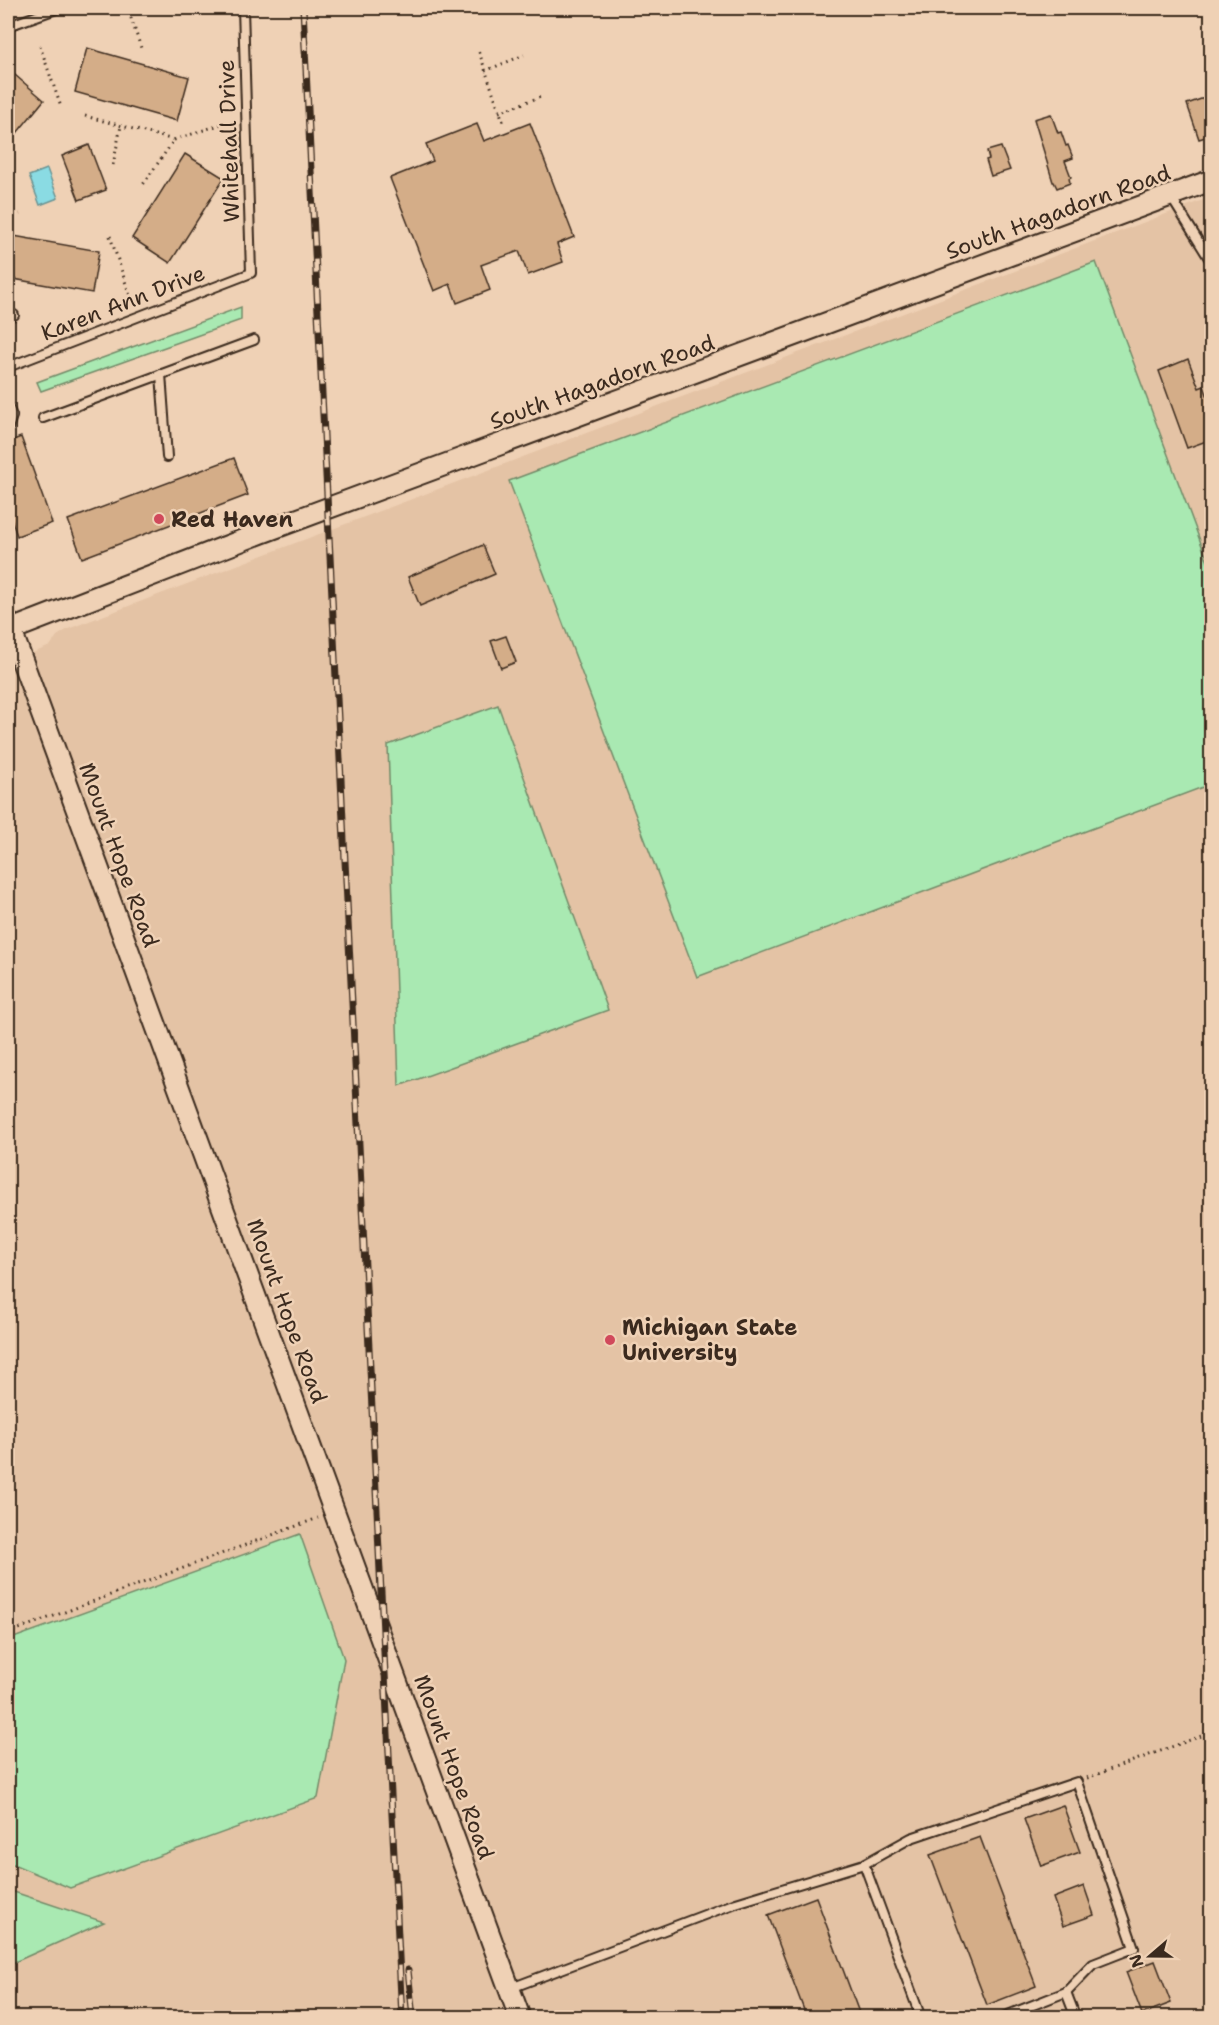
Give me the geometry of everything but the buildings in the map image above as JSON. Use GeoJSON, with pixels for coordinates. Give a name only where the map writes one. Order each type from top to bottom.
{"type":"FeatureCollection","features":[{"type":"Feature","properties":{"kind":"street","name":"South Hagadorn Road"},"geometry":{"type":"LineString","coordinates":[[8,628],[1212,180]]}},
{"type":"Feature","properties":{"kind":"street","name":"Mount Hope Road"},"geometry":{"type":"LineString","coordinates":[[8,628],[520,2018]]}},
{"type":"Feature","properties":{"kind":"lane"},"geometry":{"type":"LineString","coordinates":[[8,26],[59,8]]}},
{"type":"Feature","properties":{"kind":"lane","name":"Whitehall Drive"},"geometry":{"type":"LineString","coordinates":[[243,8],[251,273]]}},
{"type":"Feature","properties":{"kind":"lane"},"geometry":{"type":"LineString","coordinates":[[1170,196],[1212,263]]}},
{"type":"Feature","properties":{"kind":"lane","name":"Karen Ann Drive"},"geometry":{"type":"LineString","coordinates":[[8,367],[251,273]]}},
{"type":"Feature","properties":{"kind":"lane"},"geometry":{"type":"LineString","coordinates":[[43,418],[254,340]]}},
{"type":"Feature","properties":{"kind":"lane"},"geometry":{"type":"LineString","coordinates":[[161,374],[167,457]]}},
{"type":"Feature","properties":{"kind":"lane"},"geometry":{"type":"LineString","coordinates":[[8,406],[10,415],[8,428]]}},
{"type":"Feature","properties":{"kind":"lane"},"geometry":{"type":"LineString","coordinates":[[509,1989],[736,1903],[864,1864],[911,1838],[1077,1782],[1134,1948],[1093,1965],[1066,1992],[1000,2018]]}},
{"type":"Feature","properties":{"kind":"lane"},"geometry":{"type":"LineString","coordinates":[[864,1864],[921,2018]]}},
{"type":"Feature","properties":{"kind":"lane"},"geometry":{"type":"LineString","coordinates":[[1066,1992],[1076,2018]]}},
{"type":"Feature","properties":{"kind":"path"},"geometry":{"type":"LineString","coordinates":[[129,12],[142,51]]}},
{"type":"Feature","properties":{"kind":"path"},"geometry":{"type":"LineString","coordinates":[[40,46],[61,107]]}},
{"type":"Feature","properties":{"kind":"path"},"geometry":{"type":"LineString","coordinates":[[479,52],[504,124]]}},
{"type":"Feature","properties":{"kind":"path"},"geometry":{"type":"LineString","coordinates":[[485,71],[524,55]]}},
{"type":"Feature","properties":{"kind":"path"},"geometry":{"type":"LineString","coordinates":[[499,112],[540,97]]}},
{"type":"Feature","properties":{"kind":"path"},"geometry":{"type":"LineString","coordinates":[[85,116],[174,140],[222,124]]}},
{"type":"Feature","properties":{"kind":"path"},"geometry":{"type":"LineString","coordinates":[[113,165],[122,126]]}},
{"type":"Feature","properties":{"kind":"path"},"geometry":{"type":"LineString","coordinates":[[142,186],[174,140]]}},
{"type":"Feature","properties":{"kind":"path"},"geometry":{"type":"LineString","coordinates":[[8,216],[20,214]]}},
{"type":"Feature","properties":{"kind":"path"},"geometry":{"type":"LineString","coordinates":[[110,236],[130,296]]}},
{"type":"Feature","properties":{"kind":"path"},"geometry":{"type":"LineString","coordinates":[[8,1634],[335,1512]]}},
{"type":"Feature","properties":{"kind":"path"},"geometry":{"type":"LineString","coordinates":[[1077,1782],[1212,1732]]}},
{"type":"Feature","properties":{"kind":"shaded area","name":"Michigan State University"},"geometry":{"type":"Polygon","coordinates":[[[1211,197],[1211,2017],[8,2018],[8,663],[50,646],[57,636],[68,629],[1211,197]]]}},
{"type":"Feature","properties":{"kind":"green space"},"geometry":{"type":"Polygon","coordinates":[[[1096,262],[1211,570],[1211,784],[697,977],[509,481],[1096,262]]]}},
{"type":"Feature","properties":{"kind":"green space"},"geometry":{"type":"Polygon","coordinates":[[[241,307],[241,320],[41,391],[37,382],[241,307]]]}},
{"type":"Feature","properties":{"kind":"green space"},"geometry":{"type":"Polygon","coordinates":[[[498,705],[608,1010],[399,1086],[388,745],[498,705]]]}},
{"type":"Feature","properties":{"kind":"green space"},"geometry":{"type":"Polygon","coordinates":[[[300,1534],[344,1659],[318,1798],[70,1888],[8,1862],[8,1640],[300,1534]]]}},
{"type":"Feature","properties":{"kind":"green space"},"geometry":{"type":"Polygon","coordinates":[[[8,1890],[104,1922],[8,1965],[8,1890]]]}},
{"type":"Feature","properties":{"kind":"water"},"geometry":{"type":"Polygon","coordinates":[[[47,169],[58,198],[40,205],[29,176],[47,169]]]}},
{"type":"Feature","properties":{"kind":"railway"},"geometry":{"type":"LineString","coordinates":[[303,8],[402,2018]]}},
{"type":"Feature","properties":{"kind":"railway"},"geometry":{"type":"LineString","coordinates":[[408,1970],[413,2018]]}},
{"type":"Feature","properties":{"kind":"place","name":"Red Haven"},"geometry":{"type":"Point","coordinates":[159,519]}},
{"type":"Feature","properties":{"kind":"place","name":"Michigan State University"},"geometry":{"type":"Point","coordinates":[610,1340]}}]}
